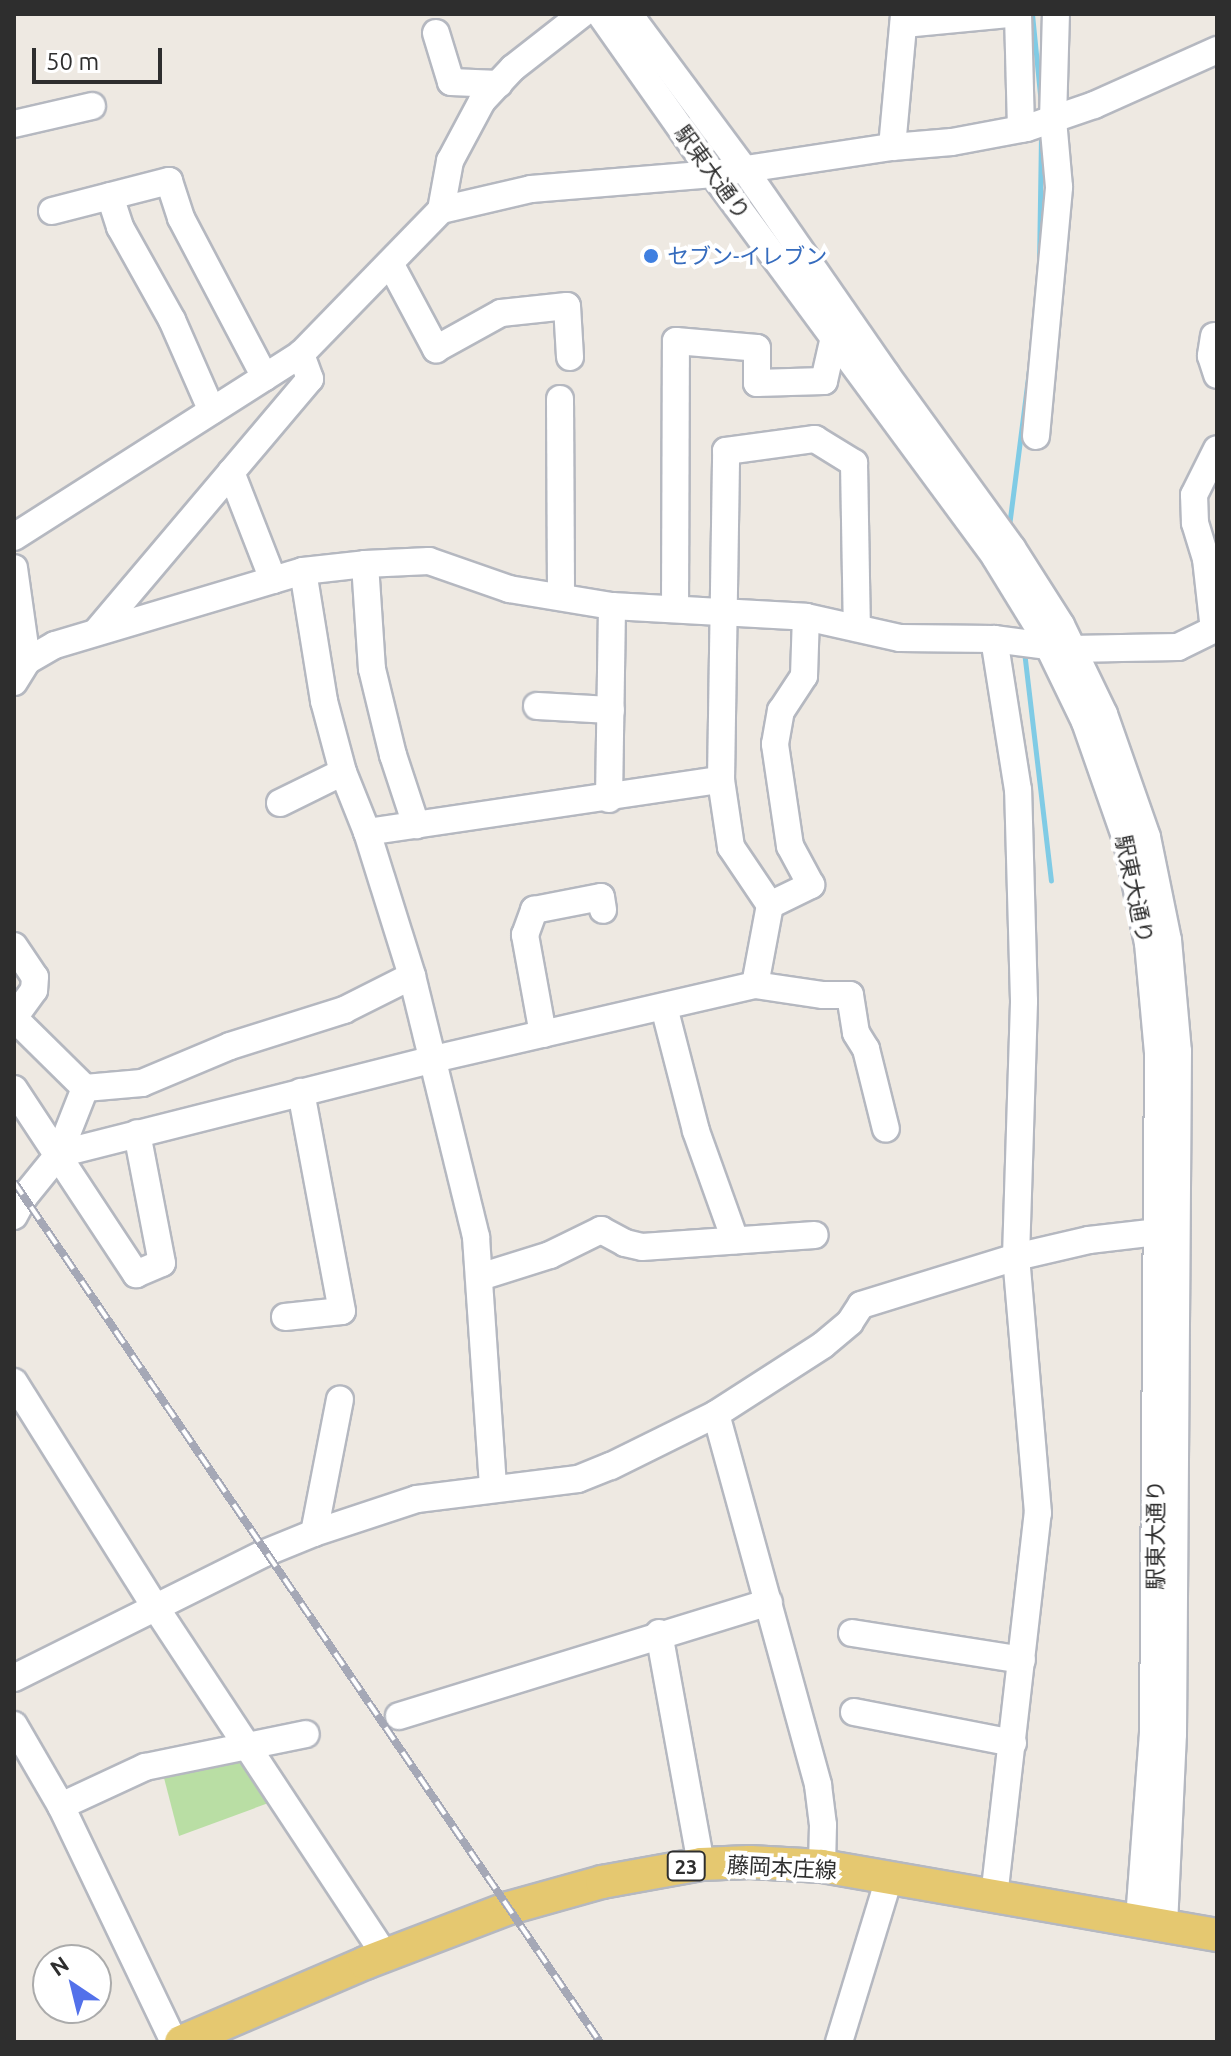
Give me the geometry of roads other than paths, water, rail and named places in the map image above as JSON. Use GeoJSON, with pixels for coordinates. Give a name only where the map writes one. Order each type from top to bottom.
{"type":"FeatureCollection","features":[{"type":"Feature","properties":{"kind":"main road","name":"藤岡本庄線"},"geometry":{"type":"LineString","coordinates":[[181,2042],[385,1955],[509,1908],[568,1890],[701,1864],[750,1862],[822,1866],[1217,1935]]}},
{"type":"Feature","properties":{"kind":"street"},"geometry":{"type":"LineString","coordinates":[[441,210],[450,161],[482,101],[513,68],[582,14]]}},
{"type":"Feature","properties":{"kind":"street","name":"駅東大通り"},"geometry":{"type":"LineString","coordinates":[[600,14],[713,174],[995,557],[1104,714],[1147,837],[1168,940],[1178,1051],[1173,1734],[1152,1923]]}},
{"type":"Feature","properties":{"kind":"street","name":"駅東大通り"},"geometry":{"type":"LineString","coordinates":[[629,14],[745,170],[1012,548],[1061,625],[1060,648],[1127,842],[1148,943],[1158,1052],[1152,1923]]}},
{"type":"Feature","properties":{"kind":"street"},"geometry":{"type":"LineString","coordinates":[[892,147],[904,19],[1009,14]]}},
{"type":"Feature","properties":{"kind":"street"},"geometry":{"type":"LineString","coordinates":[[1018,14],[1024,129]]}},
{"type":"Feature","properties":{"kind":"street"},"geometry":{"type":"LineString","coordinates":[[1036,436],[1059,187],[1053,120],[1056,14]]}},
{"type":"Feature","properties":{"kind":"street"},"geometry":{"type":"LineString","coordinates":[[436,33],[451,82],[499,84]]}},
{"type":"Feature","properties":{"kind":"street"},"geometry":{"type":"LineString","coordinates":[[14,537],[301,354],[441,210],[531,189],[713,174],[892,147],[952,142],[1024,129],[1053,120],[1217,50]]}},
{"type":"Feature","properties":{"kind":"street"},"geometry":{"type":"LineString","coordinates":[[14,124],[92,106]]}},
{"type":"Feature","properties":{"kind":"street"},"geometry":{"type":"LineString","coordinates":[[52,211],[169,181],[181,218],[265,377]]}},
{"type":"Feature","properties":{"kind":"street"},"geometry":{"type":"LineString","coordinates":[[110,196],[120,227],[172,320],[212,411]]}},
{"type":"Feature","properties":{"kind":"street"},"geometry":{"type":"LineString","coordinates":[[390,263],[436,349],[501,313],[567,306],[570,357]]}},
{"type":"Feature","properties":{"kind":"street"},"geometry":{"type":"LineString","coordinates":[[1214,336],[1211,356],[1217,375]]}},
{"type":"Feature","properties":{"kind":"street"},"geometry":{"type":"LineString","coordinates":[[675,609],[676,341],[757,348],[757,383],[824,381],[834,337]]}},
{"type":"Feature","properties":{"kind":"street"},"geometry":{"type":"LineString","coordinates":[[96,632],[310,379],[301,354]]}},
{"type":"Feature","properties":{"kind":"street"},"geometry":{"type":"LineString","coordinates":[[560,399],[561,596]]}},
{"type":"Feature","properties":{"kind":"street"},"geometry":{"type":"LineString","coordinates":[[755,985],[770,905],[731,847],[721,780],[721,612],[726,451],[815,439],[854,463],[857,628]]}},
{"type":"Feature","properties":{"kind":"street"},"geometry":{"type":"LineString","coordinates":[[21,672],[55,645],[303,571],[429,561],[509,589],[612,606],[806,617],[900,638],[994,639],[1060,648],[1178,647],[1216,628],[1206,559],[1195,523],[1194,495],[1217,449]]}},
{"type":"Feature","properties":{"kind":"street"},"geometry":{"type":"LineString","coordinates":[[231,472],[273,580]]}},
{"type":"Feature","properties":{"kind":"street"},"geometry":{"type":"LineString","coordinates":[[365,564],[372,669],[393,755],[416,825]]}},
{"type":"Feature","properties":{"kind":"street"},"geometry":{"type":"LineString","coordinates":[[14,568],[21,672]]}},
{"type":"Feature","properties":{"kind":"street"},"geometry":{"type":"LineString","coordinates":[[303,571],[324,701],[343,772],[367,832],[412,976],[476,1237],[482,1363],[493,1488]]}},
{"type":"Feature","properties":{"kind":"street"},"geometry":{"type":"LineString","coordinates":[[609,799],[612,606]]}},
{"type":"Feature","properties":{"kind":"street"},"geometry":{"type":"LineString","coordinates":[[770,905],[811,885],[790,846],[775,744],[781,711],[804,676],[806,617]]}},
{"type":"Feature","properties":{"kind":"street"},"geometry":{"type":"LineString","coordinates":[[994,639],[1018,790],[1024,1001],[1016,1257],[1038,1513],[994,1897]]}},
{"type":"Feature","properties":{"kind":"street"},"geometry":{"type":"LineString","coordinates":[[537,706],[611,710]]}},
{"type":"Feature","properties":{"kind":"street"},"geometry":{"type":"LineString","coordinates":[[280,803],[343,772]]}},
{"type":"Feature","properties":{"kind":"street"},"geometry":{"type":"LineString","coordinates":[[367,832],[609,799],[721,780]]}},
{"type":"Feature","properties":{"kind":"street"},"geometry":{"type":"LineString","coordinates":[[543,1034],[525,935],[534,910],[601,897],[603,910]]}},
{"type":"Feature","properties":{"kind":"street"},"geometry":{"type":"LineString","coordinates":[[17,955],[35,977],[34,990],[14,1018],[85,1088],[142,1083],[230,1046],[344,1010],[412,976]]}},
{"type":"Feature","properties":{"kind":"street"},"geometry":{"type":"LineString","coordinates":[[59,1154],[434,1059],[755,985],[823,995],[850,995],[856,1033],[866,1049],[886,1129]]}},
{"type":"Feature","properties":{"kind":"street"},"geometry":{"type":"LineString","coordinates":[[664,1007],[696,1131],[735,1240]]}},
{"type":"Feature","properties":{"kind":"street"},"geometry":{"type":"LineString","coordinates":[[14,1216],[24,1197],[59,1154],[85,1088]]}},
{"type":"Feature","properties":{"kind":"street"},"geometry":{"type":"LineString","coordinates":[[14,1089],[136,1274],[162,1263],[137,1133]]}},
{"type":"Feature","properties":{"kind":"street"},"geometry":{"type":"LineString","coordinates":[[285,1317],[342,1311],[301,1092]]}},
{"type":"Feature","properties":{"kind":"street"},"geometry":{"type":"LineString","coordinates":[[480,1277],[550,1255],[601,1230],[625,1243],[642,1247],[815,1235]]}},
{"type":"Feature","properties":{"kind":"street"},"geometry":{"type":"LineString","coordinates":[[14,1678],[265,1553],[314,1533],[417,1499],[578,1479],[696,1427],[823,1345],[850,1322],[861,1305],[1016,1257],[1089,1240],[1157,1232]]}},
{"type":"Feature","properties":{"kind":"street"},"geometry":{"type":"LineString","coordinates":[[14,1382],[156,1608],[385,1955]]}},
{"type":"Feature","properties":{"kind":"street"},"geometry":{"type":"LineString","coordinates":[[314,1533],[340,1399]]}},
{"type":"Feature","properties":{"kind":"street"},"geometry":{"type":"LineString","coordinates":[[716,1414],[818,1785],[823,1825],[822,1866]]}},
{"type":"Feature","properties":{"kind":"street"},"geometry":{"type":"LineString","coordinates":[[399,1716],[659,1633],[769,1602]]}},
{"type":"Feature","properties":{"kind":"street"},"geometry":{"type":"LineString","coordinates":[[659,1633],[701,1864]]}},
{"type":"Feature","properties":{"kind":"street"},"geometry":{"type":"LineString","coordinates":[[852,1633],[1022,1660]]}},
{"type":"Feature","properties":{"kind":"street"},"geometry":{"type":"LineString","coordinates":[[854,1712],[1013,1743]]}},
{"type":"Feature","properties":{"kind":"street"},"geometry":{"type":"LineString","coordinates":[[14,1725],[61,1806],[174,2042]]}},
{"type":"Feature","properties":{"kind":"street"},"geometry":{"type":"LineString","coordinates":[[61,1806],[145,1767],[306,1734]]}},
{"type":"Feature","properties":{"kind":"street"},"geometry":{"type":"LineString","coordinates":[[839,2042],[889,1878]]}},
{"type":"Feature","properties":{"kind":"waterway"},"geometry":{"type":"LineString","coordinates":[[1032,14],[1041,104]]}},
{"type":"Feature","properties":{"kind":"waterway"},"geometry":{"type":"LineString","coordinates":[[1039,264],[1041,134]]}},
{"type":"Feature","properties":{"kind":"waterway"},"geometry":{"type":"LineString","coordinates":[[1009,526],[1029,369]]}},
{"type":"Feature","properties":{"kind":"waterway"},"geometry":{"type":"LineString","coordinates":[[1024,651],[1051,880]]}},
{"type":"Feature","properties":{"kind":"railway"},"geometry":{"type":"LineString","coordinates":[[14,1182],[600,2042]]}},
{"type":"Feature","properties":{"kind":"place","name":"セブン-イレブン"},"geometry":{"type":"Point","coordinates":[651,256]}}]}
